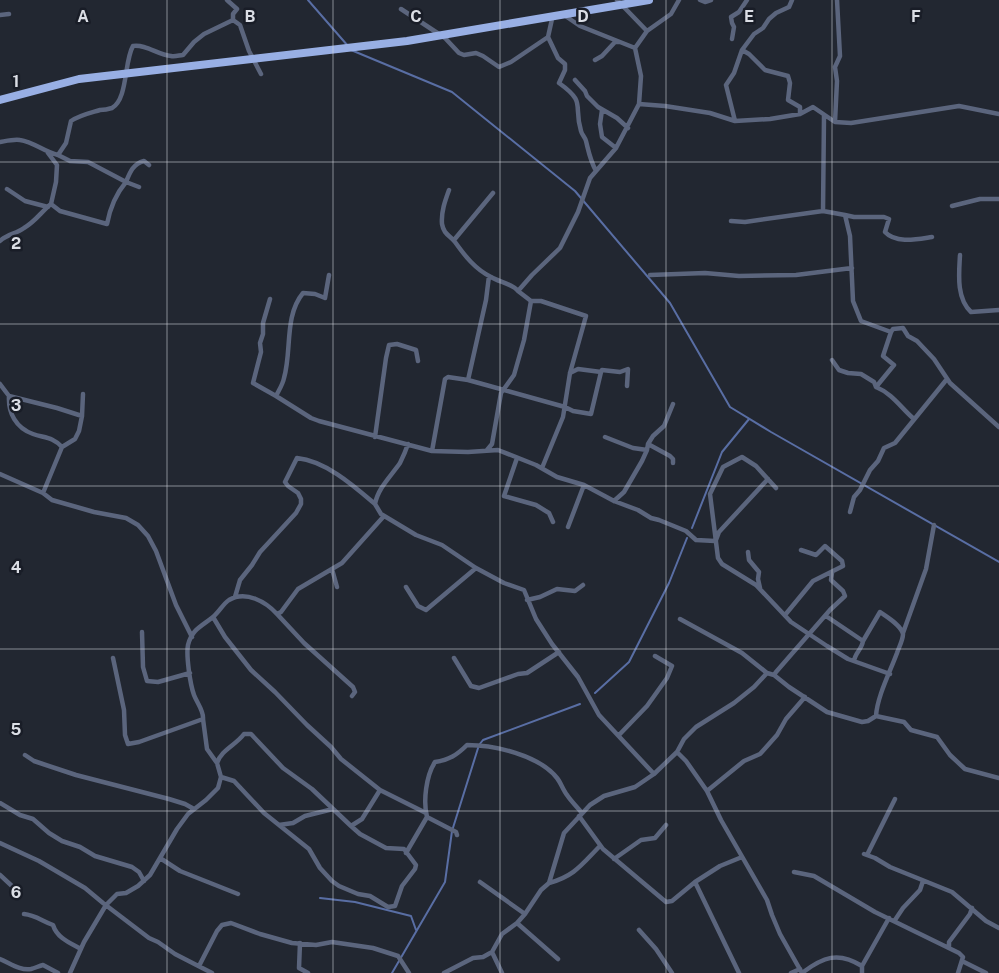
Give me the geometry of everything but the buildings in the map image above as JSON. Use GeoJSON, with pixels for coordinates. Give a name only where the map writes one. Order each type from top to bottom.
{"type":"FeatureCollection","features":[{"type":"Feature","properties":{"kind":"highway"},"geometry":{"type":"LineString","coordinates":[[0,100],[79,79],[407,41],[649,0]]}},
{"type":"Feature","properties":{"kind":"street"},"geometry":{"type":"LineString","coordinates":[[227,0],[237,9],[233,14],[233,20]]}},
{"type":"Feature","properties":{"kind":"street"},"geometry":{"type":"LineString","coordinates":[[617,0],[647,31]]}},
{"type":"Feature","properties":{"kind":"street"},"geometry":{"type":"LineString","coordinates":[[518,291],[560,248],[578,212],[590,178],[616,148],[628,128],[639,104],[641,76],[635,48],[647,31],[670,14],[679,0]]}},
{"type":"Feature","properties":{"kind":"street"},"geometry":{"type":"LineString","coordinates":[[700,0],[705,2],[710,0]]}},
{"type":"Feature","properties":{"kind":"street"},"geometry":{"type":"LineString","coordinates":[[732,39],[734,27],[731,17],[739,12],[746,0]]}},
{"type":"Feature","properties":{"kind":"street"},"geometry":{"type":"LineString","coordinates":[[734,121],[726,85],[734,73],[742,50],[769,19],[776,13],[789,7],[792,0]]}},
{"type":"Feature","properties":{"kind":"street"},"geometry":{"type":"LineString","coordinates":[[834,122],[838,81],[835,67],[840,56],[837,0]]}},
{"type":"Feature","properties":{"kind":"street"},"geometry":{"type":"LineString","coordinates":[[401,9],[445,38],[459,53],[464,55],[476,53],[499,67],[516,59],[548,37]]}},
{"type":"Feature","properties":{"kind":"street"},"geometry":{"type":"LineString","coordinates":[[0,15],[9,14]]}},
{"type":"Feature","properties":{"kind":"street"},"geometry":{"type":"LineString","coordinates":[[596,171],[589,157],[586,140],[580,131],[578,101],[559,83],[565,70],[565,64],[558,58],[548,37],[552,19],[556,15],[563,15],[580,26],[635,48]]}},
{"type":"Feature","properties":{"kind":"street"},"geometry":{"type":"LineString","coordinates":[[233,20],[240,25],[261,74]]}},
{"type":"Feature","properties":{"kind":"street"},"geometry":{"type":"LineString","coordinates":[[58,155],[66,143],[71,120],[85,114],[112,108],[118,101],[132,46],[138,45],[169,56],[183,55],[204,34],[233,20]]}},
{"type":"Feature","properties":{"kind":"street"},"geometry":{"type":"LineString","coordinates":[[595,60],[602,56],[615,42],[621,42]]}},
{"type":"Feature","properties":{"kind":"street"},"geometry":{"type":"LineString","coordinates":[[742,50],[765,70],[788,76],[790,83],[788,100],[800,107],[800,114]]}},
{"type":"Feature","properties":{"kind":"street"},"geometry":{"type":"LineString","coordinates":[[575,80],[587,96],[602,110],[617,118],[628,128]]}},
{"type":"Feature","properties":{"kind":"street"},"geometry":{"type":"LineString","coordinates":[[639,104],[700,112],[734,121],[770,119],[800,114],[813,107],[834,122],[851,123],[959,106],[999,114]]}},
{"type":"Feature","properties":{"kind":"street"},"geometry":{"type":"LineString","coordinates":[[602,110],[600,124],[602,137],[616,148]]}},
{"type":"Feature","properties":{"kind":"street"},"geometry":{"type":"LineString","coordinates":[[823,211],[824,116]]}},
{"type":"Feature","properties":{"kind":"street"},"geometry":{"type":"LineString","coordinates":[[0,142],[18,139],[32,143],[47,153],[57,165],[56,182],[50,205],[39,218],[14,234],[5,235],[0,241]]}},
{"type":"Feature","properties":{"kind":"street"},"geometry":{"type":"LineString","coordinates":[[47,153],[58,155],[70,161],[88,162],[99,166],[126,182],[139,187]]}},
{"type":"Feature","properties":{"kind":"street"},"geometry":{"type":"LineString","coordinates":[[6,189],[26,200],[50,205],[60,211],[107,224],[118,191],[126,182],[133,168],[138,163],[144,161],[149,165]]}},
{"type":"Feature","properties":{"kind":"street"},"geometry":{"type":"LineString","coordinates":[[449,190],[443,205],[442,226],[446,235],[454,240],[473,264],[489,276],[516,288],[531,301],[541,301],[586,316],[570,373],[558,431],[542,468]]}},
{"type":"Feature","properties":{"kind":"street"},"geometry":{"type":"LineString","coordinates":[[454,240],[493,193]]}},
{"type":"Feature","properties":{"kind":"street"},"geometry":{"type":"LineString","coordinates":[[952,206],[980,199],[999,199]]}},
{"type":"Feature","properties":{"kind":"street"},"geometry":{"type":"LineString","coordinates":[[731,221],[745,222],[823,211],[854,217],[884,217],[889,219],[885,232],[889,236],[896,238],[907,240],[932,237]]}},
{"type":"Feature","properties":{"kind":"street"},"geometry":{"type":"LineString","coordinates":[[845,215],[850,236],[854,301],[861,321],[891,332]]}},
{"type":"Feature","properties":{"kind":"street"},"geometry":{"type":"LineString","coordinates":[[960,255],[959,288],[968,309],[971,312],[999,310]]}},
{"type":"Feature","properties":{"kind":"street"},"geometry":{"type":"LineString","coordinates":[[650,275],[705,273],[739,276],[796,275],[852,268]]}},
{"type":"Feature","properties":{"kind":"street"},"geometry":{"type":"LineString","coordinates":[[276,396],[284,378],[292,317],[298,299],[303,293],[315,294],[324,298],[329,275]]}},
{"type":"Feature","properties":{"kind":"street"},"geometry":{"type":"LineString","coordinates":[[468,380],[486,300],[489,276]]}},
{"type":"Feature","properties":{"kind":"street"},"geometry":{"type":"LineString","coordinates":[[270,298],[263,323],[263,334],[260,343],[261,352],[253,383],[311,418],[319,422],[432,451],[468,452],[498,450],[542,468],[557,477],[584,486],[652,518],[686,531],[696,540],[715,541]]}},
{"type":"Feature","properties":{"kind":"street"},"geometry":{"type":"LineString","coordinates":[[487,450],[492,444],[501,393],[514,375],[524,340],[531,301]]}},
{"type":"Feature","properties":{"kind":"street"},"geometry":{"type":"LineString","coordinates":[[876,387],[894,365],[883,356],[891,332],[893,329],[902,328],[934,360],[947,379],[999,427]]}},
{"type":"Feature","properties":{"kind":"street"},"geometry":{"type":"LineString","coordinates":[[375,437],[389,345],[397,344],[416,350],[418,361]]}},
{"type":"Feature","properties":{"kind":"street"},"geometry":{"type":"LineString","coordinates":[[832,360],[839,370],[848,374],[861,374],[874,382],[876,387],[884,390],[914,419]]}},
{"type":"Feature","properties":{"kind":"street"},"geometry":{"type":"LineString","coordinates":[[570,373],[578,369],[601,372],[602,370],[620,372],[628,369],[627,386]]}},
{"type":"Feature","properties":{"kind":"street"},"geometry":{"type":"LineString","coordinates":[[432,451],[445,379],[448,377],[468,380],[573,411],[591,414],[601,372]]}},
{"type":"Feature","properties":{"kind":"street"},"geometry":{"type":"LineString","coordinates":[[850,512],[854,497],[878,461],[884,448],[895,443],[947,379]]}},
{"type":"Feature","properties":{"kind":"street"},"geometry":{"type":"LineString","coordinates":[[0,384],[9,396],[82,416]]}},
{"type":"Feature","properties":{"kind":"street"},"geometry":{"type":"LineString","coordinates":[[43,493],[62,447],[76,438],[79,431],[83,394]]}},
{"type":"Feature","properties":{"kind":"street"},"geometry":{"type":"LineString","coordinates":[[9,396],[8,406],[10,415],[20,426],[31,434],[56,440],[62,447]]}},
{"type":"Feature","properties":{"kind":"street"},"geometry":{"type":"LineString","coordinates":[[614,501],[624,492],[647,450],[648,444],[653,436],[664,426],[673,404]]}},
{"type":"Feature","properties":{"kind":"street"},"geometry":{"type":"LineString","coordinates":[[604,437],[633,448],[647,450]]}},
{"type":"Feature","properties":{"kind":"street"},"geometry":{"type":"LineString","coordinates":[[375,504],[383,485],[401,461],[408,444]]}},
{"type":"Feature","properties":{"kind":"street"},"geometry":{"type":"LineString","coordinates":[[648,444],[670,456],[674,464]]}},
{"type":"Feature","properties":{"kind":"street"},"geometry":{"type":"LineString","coordinates":[[235,597],[240,580],[260,552],[296,514],[301,504],[298,493],[285,482],[297,458],[323,466],[356,488],[375,504],[384,516],[416,535],[442,545],[476,568],[504,583],[520,588],[527,595],[527,600],[536,619],[578,678],[599,715],[654,774]]}},
{"type":"Feature","properties":{"kind":"street"},"geometry":{"type":"LineString","coordinates":[[517,458],[504,496],[549,512],[553,522]]}},
{"type":"Feature","properties":{"kind":"street"},"geometry":{"type":"LineString","coordinates":[[776,488],[756,466],[742,458],[723,467],[710,494],[718,558],[722,564],[740,574],[760,589],[791,622],[854,661],[890,674]]}},
{"type":"Feature","properties":{"kind":"street"},"geometry":{"type":"LineString","coordinates":[[0,474],[43,493],[52,500],[94,512],[126,518],[138,525],[148,536],[156,551],[176,605],[192,637]]}},
{"type":"Feature","properties":{"kind":"street"},"geometry":{"type":"LineString","coordinates":[[715,541],[719,532],[768,479]]}},
{"type":"Feature","properties":{"kind":"street"},"geometry":{"type":"LineString","coordinates":[[568,527],[584,486]]}},
{"type":"Feature","properties":{"kind":"street"},"geometry":{"type":"LineString","coordinates":[[277,614],[281,612],[298,589],[342,563],[384,516]]}},
{"type":"Feature","properties":{"kind":"street"},"geometry":{"type":"LineString","coordinates":[[876,716],[877,703],[890,674],[926,568],[934,525]]}},
{"type":"Feature","properties":{"kind":"street"},"geometry":{"type":"LineString","coordinates":[[785,615],[813,581],[844,566],[825,546],[816,555],[801,550]]}},
{"type":"Feature","properties":{"kind":"street"},"geometry":{"type":"LineString","coordinates":[[748,552],[749,560],[759,572],[760,589]]}},
{"type":"Feature","properties":{"kind":"street"},"geometry":{"type":"LineString","coordinates":[[406,587],[418,606],[426,610],[476,568]]}},
{"type":"Feature","properties":{"kind":"street"},"geometry":{"type":"LineString","coordinates":[[332,569],[337,587]]}},
{"type":"Feature","properties":{"kind":"street"},"geometry":{"type":"LineString","coordinates":[[774,675],[845,596],[843,591],[832,580],[832,573]]}},
{"type":"Feature","properties":{"kind":"street"},"geometry":{"type":"LineString","coordinates":[[527,600],[540,597],[557,589],[575,591],[583,585]]}},
{"type":"Feature","properties":{"kind":"street"},"geometry":{"type":"LineString","coordinates":[[70,973],[91,928],[106,905],[117,894],[126,893],[150,876],[177,829],[188,814],[218,788],[221,777],[217,763],[207,749],[204,715],[192,691],[187,654],[188,644],[198,627],[213,617],[227,601],[235,597],[249,596],[272,608],[304,643],[353,687],[355,692],[352,696]]}},
{"type":"Feature","properties":{"kind":"street"},"geometry":{"type":"LineString","coordinates":[[854,661],[880,612],[899,627],[903,633]]}},
{"type":"Feature","properties":{"kind":"street"},"geometry":{"type":"LineString","coordinates":[[826,616],[863,641]]}},
{"type":"Feature","properties":{"kind":"street"},"geometry":{"type":"LineString","coordinates":[[213,617],[251,670],[331,747],[341,760],[380,790],[427,815],[456,832],[457,835]]}},
{"type":"Feature","properties":{"kind":"street"},"geometry":{"type":"LineString","coordinates":[[680,619],[742,653],[767,673],[774,675],[827,712],[862,722],[876,716],[904,722],[911,730],[936,737],[950,755],[965,769],[999,778]]}},
{"type":"Feature","properties":{"kind":"street"},"geometry":{"type":"LineString","coordinates":[[142,632],[143,667],[147,681],[158,682],[190,673]]}},
{"type":"Feature","properties":{"kind":"street"},"geometry":{"type":"LineString","coordinates":[[454,658],[471,686],[479,688],[509,677],[527,673],[559,652]]}},
{"type":"Feature","properties":{"kind":"street"},"geometry":{"type":"LineString","coordinates":[[619,735],[646,706],[667,678],[672,666],[655,656]]}},
{"type":"Feature","properties":{"kind":"street"},"geometry":{"type":"LineString","coordinates":[[113,658],[124,710],[125,735],[128,744],[203,720]]}},
{"type":"Feature","properties":{"kind":"street"},"geometry":{"type":"LineString","coordinates":[[444,973],[492,952],[502,934],[517,923],[525,914],[549,883],[560,849],[561,838],[580,814],[604,796],[635,787],[654,774],[676,752],[684,739],[696,727],[734,703],[754,687],[767,673]]}},
{"type":"Feature","properties":{"kind":"street"},"geometry":{"type":"LineString","coordinates":[[707,791],[744,761],[760,754],[777,735],[786,718],[805,697]]}},
{"type":"Feature","properties":{"kind":"street"},"geometry":{"type":"LineString","coordinates":[[217,763],[220,755],[238,742],[244,734],[251,734],[283,768],[312,789],[360,834],[386,848],[404,849],[416,865],[402,886],[397,896],[397,903],[388,907],[370,896],[358,894],[332,881],[320,868],[308,849],[264,813],[234,781],[221,777]]}},
{"type":"Feature","properties":{"kind":"street"},"geometry":{"type":"LineString","coordinates":[[406,852],[427,815],[429,772],[435,762],[448,760],[460,753],[467,745],[479,745],[508,751],[537,762],[556,777],[600,846],[666,902],[672,902],[695,882],[720,866],[742,857]]}},
{"type":"Feature","properties":{"kind":"street"},"geometry":{"type":"LineString","coordinates":[[676,752],[686,762],[707,791],[721,820],[767,900],[772,915],[801,971]]}},
{"type":"Feature","properties":{"kind":"street"},"geometry":{"type":"LineString","coordinates":[[25,755],[34,761],[76,775],[169,799],[194,809]]}},
{"type":"Feature","properties":{"kind":"street"},"geometry":{"type":"LineString","coordinates":[[351,826],[362,819],[380,790]]}},
{"type":"Feature","properties":{"kind":"street"},"geometry":{"type":"LineString","coordinates":[[895,799],[865,855],[876,858],[890,867],[923,882],[952,892],[986,920],[999,928]]}},
{"type":"Feature","properties":{"kind":"street"},"geometry":{"type":"LineString","coordinates":[[0,803],[20,815],[33,819],[62,841],[80,847],[95,856],[132,867],[144,881]]}},
{"type":"Feature","properties":{"kind":"street"},"geometry":{"type":"LineString","coordinates":[[279,825],[293,823],[305,816],[333,809]]}},
{"type":"Feature","properties":{"kind":"street"},"geometry":{"type":"LineString","coordinates":[[614,859],[641,840],[655,838],[666,826]]}},
{"type":"Feature","properties":{"kind":"street"},"geometry":{"type":"LineString","coordinates":[[0,843],[59,872],[86,888],[149,938],[212,973]]}},
{"type":"Feature","properties":{"kind":"street"},"geometry":{"type":"LineString","coordinates":[[549,883],[573,873],[600,846]]}},
{"type":"Feature","properties":{"kind":"street"},"geometry":{"type":"LineString","coordinates":[[160,858],[180,871],[238,894]]}},
{"type":"Feature","properties":{"kind":"street"},"geometry":{"type":"LineString","coordinates":[[794,872],[814,876],[857,902],[949,947],[963,957],[958,973]]}},
{"type":"Feature","properties":{"kind":"street"},"geometry":{"type":"LineString","coordinates":[[0,875],[12,887]]}},
{"type":"Feature","properties":{"kind":"street"},"geometry":{"type":"LineString","coordinates":[[480,882],[525,914]]}},
{"type":"Feature","properties":{"kind":"street"},"geometry":{"type":"LineString","coordinates":[[695,882],[739,973]]}},
{"type":"Feature","properties":{"kind":"street"},"geometry":{"type":"LineString","coordinates":[[895,920],[903,908],[920,890],[923,882]]}},
{"type":"Feature","properties":{"kind":"street"},"geometry":{"type":"LineString","coordinates":[[949,947],[949,942],[970,914],[972,908]]}},
{"type":"Feature","properties":{"kind":"street"},"geometry":{"type":"LineString","coordinates":[[24,914],[34,915],[53,926],[55,931],[65,941],[81,949]]}},
{"type":"Feature","properties":{"kind":"street"},"geometry":{"type":"LineString","coordinates":[[862,973],[862,966],[889,918]]}},
{"type":"Feature","properties":{"kind":"street"},"geometry":{"type":"LineString","coordinates":[[199,966],[217,931],[222,925],[231,923],[292,943],[316,945],[332,942],[373,948],[398,956],[409,973]]}},
{"type":"Feature","properties":{"kind":"street"},"geometry":{"type":"LineString","coordinates":[[517,923],[558,959]]}},
{"type":"Feature","properties":{"kind":"street"},"geometry":{"type":"LineString","coordinates":[[639,930],[656,949],[672,973]]}},
{"type":"Feature","properties":{"kind":"street"},"geometry":{"type":"LineString","coordinates":[[300,943],[299,968],[308,973]]}},
{"type":"Feature","properties":{"kind":"street"},"geometry":{"type":"LineString","coordinates":[[492,952],[502,973]]}},
{"type":"Feature","properties":{"kind":"street"},"geometry":{"type":"LineString","coordinates":[[791,973],[801,971],[829,957],[841,957],[862,966]]}},
{"type":"Feature","properties":{"kind":"street"},"geometry":{"type":"LineString","coordinates":[[0,959],[13,966],[26,969],[43,965],[58,973]]}},
{"type":"Feature","properties":{"kind":"street"},"geometry":{"type":"LineString","coordinates":[[962,961],[986,973]]}},
{"type":"Feature","properties":{"kind":"waterway"},"geometry":{"type":"LineString","coordinates":[[308,0],[348,46]]}},
{"type":"Feature","properties":{"kind":"waterway"},"geometry":{"type":"LineString","coordinates":[[351,50],[452,92],[575,191],[670,303],[730,407],[999,562]]}},
{"type":"Feature","properties":{"kind":"waterway"},"geometry":{"type":"LineString","coordinates":[[692,528],[722,452],[749,419]]}},
{"type":"Feature","properties":{"kind":"waterway"},"geometry":{"type":"LineString","coordinates":[[595,693],[629,662],[669,583],[687,538]]}},
{"type":"Feature","properties":{"kind":"waterway"},"geometry":{"type":"LineString","coordinates":[[392,973],[445,882],[452,831],[479,745],[483,740],[580,704]]}},
{"type":"Feature","properties":{"kind":"waterway"},"geometry":{"type":"LineString","coordinates":[[320,898],[355,902],[411,916],[416,930]]}}]}
